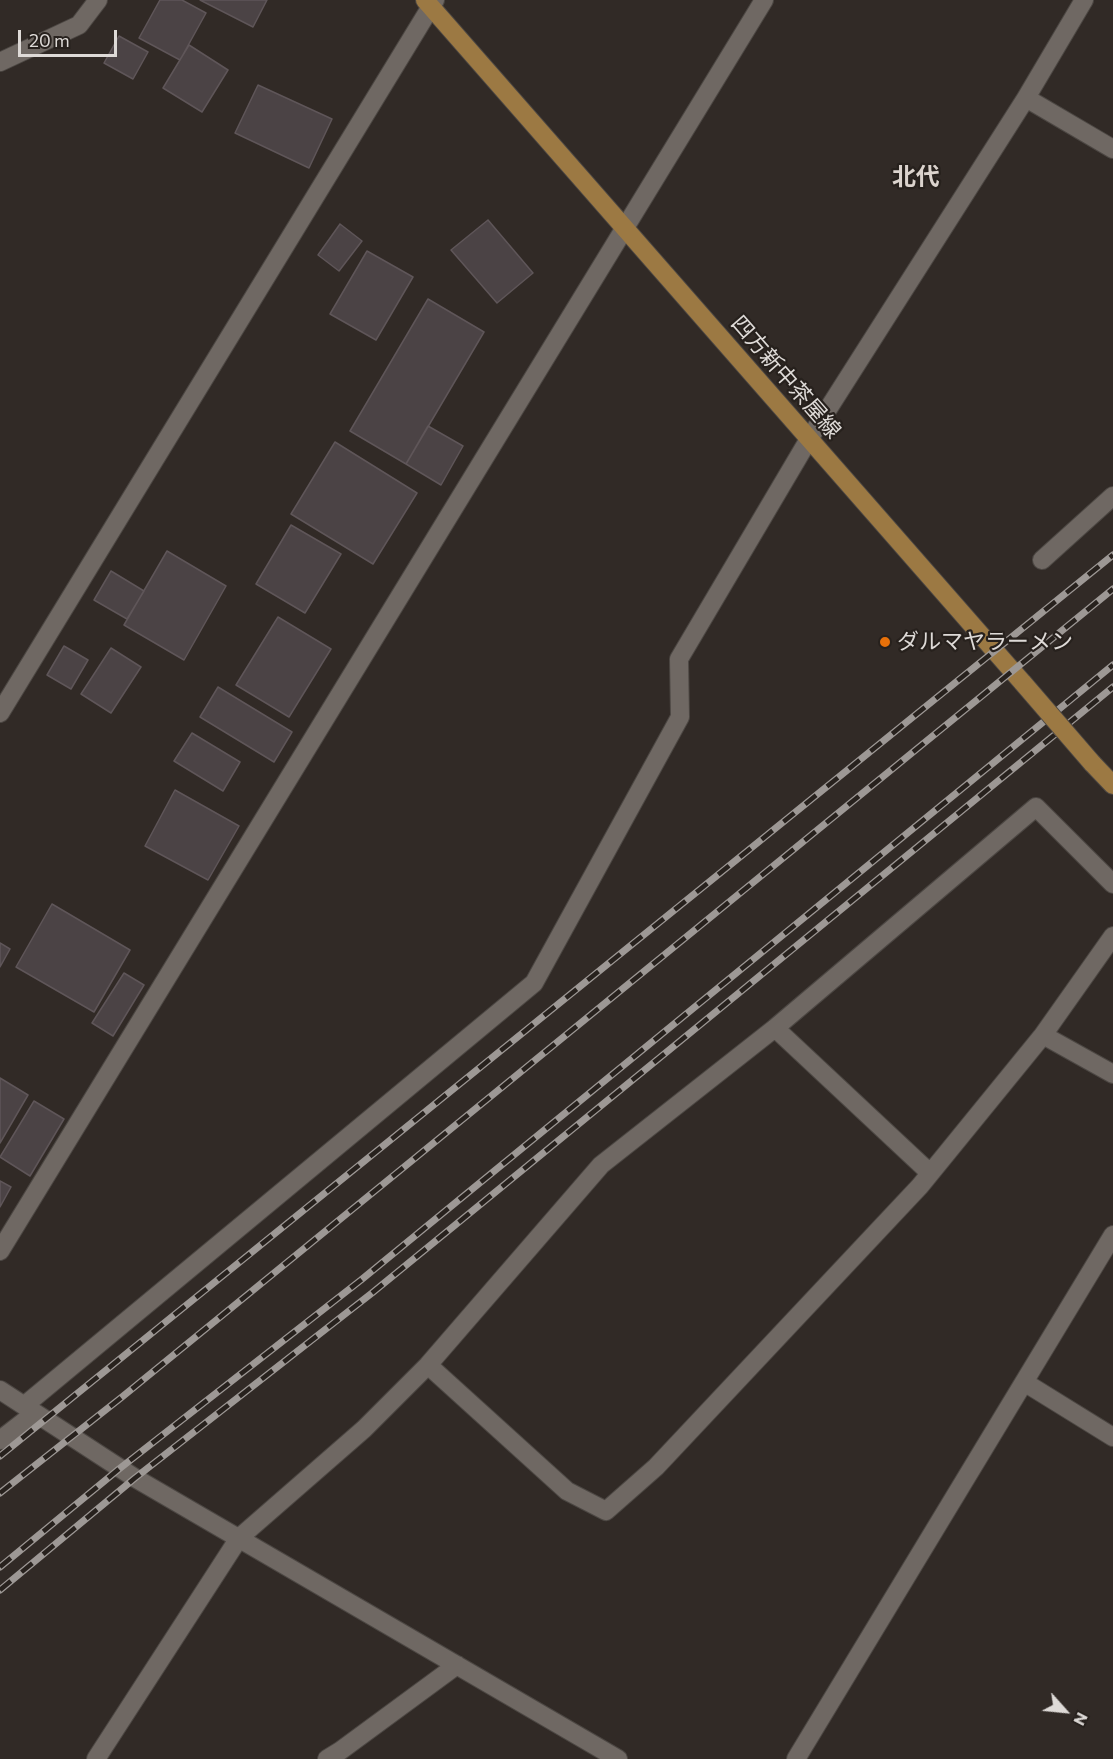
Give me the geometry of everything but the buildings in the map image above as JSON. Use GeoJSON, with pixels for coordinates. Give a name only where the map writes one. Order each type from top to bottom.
{"type":"FeatureCollection","features":[{"type":"Feature","properties":{"kind":"main road","name":"四方新中茶屋線"},"geometry":{"type":"LineString","coordinates":[[430,2],[625,230],[1113,785]]}},
{"type":"Feature","properties":{"kind":"street"},"geometry":{"type":"LineString","coordinates":[[0,62],[79,25],[98,0]]}},
{"type":"Feature","properties":{"kind":"street"},"geometry":{"type":"LineString","coordinates":[[0,1251],[764,0]]}},
{"type":"Feature","properties":{"kind":"street"},"geometry":{"type":"LineString","coordinates":[[0,1440],[30,1409],[534,983],[680,717],[679,659],[809,439],[1026,98],[1084,0]]}},
{"type":"Feature","properties":{"kind":"street"},"geometry":{"type":"LineString","coordinates":[[0,713],[430,2]]}},
{"type":"Feature","properties":{"kind":"street"},"geometry":{"type":"LineString","coordinates":[[1026,98],[1113,149]]}},
{"type":"Feature","properties":{"kind":"street"},"geometry":{"type":"LineString","coordinates":[[1042,560],[1113,496]]}},
{"type":"Feature","properties":{"kind":"street"},"geometry":{"type":"LineString","coordinates":[[96,1759],[239,1538],[364,1429],[428,1365],[601,1165],[775,1028],[1036,807],[1113,885]]}},
{"type":"Feature","properties":{"kind":"street"},"geometry":{"type":"LineString","coordinates":[[428,1365],[567,1491],[606,1511],[656,1467],[930,1173],[1043,1035],[1113,936]]}},
{"type":"Feature","properties":{"kind":"street"},"geometry":{"type":"LineString","coordinates":[[775,1028],[930,1173]]}},
{"type":"Feature","properties":{"kind":"street"},"geometry":{"type":"LineString","coordinates":[[1043,1035],[1113,1074]]}},
{"type":"Feature","properties":{"kind":"street"},"geometry":{"type":"LineString","coordinates":[[796,1759],[1113,1235]]}},
{"type":"Feature","properties":{"kind":"street"},"geometry":{"type":"LineString","coordinates":[[1024,1382],[1113,1437]]}},
{"type":"Feature","properties":{"kind":"street"},"geometry":{"type":"LineString","coordinates":[[0,1389],[135,1479],[618,1759]]}},
{"type":"Feature","properties":{"kind":"street"},"geometry":{"type":"LineString","coordinates":[[327,1759],[457,1665]]}},
{"type":"Feature","properties":{"kind":"railway"},"geometry":{"type":"LineString","coordinates":[[0,1456],[1113,555]]}},
{"type":"Feature","properties":{"kind":"railway"},"geometry":{"type":"LineString","coordinates":[[0,1493],[122,1397],[1113,589]]}},
{"type":"Feature","properties":{"kind":"railway"},"geometry":{"type":"LineString","coordinates":[[0,1567],[119,1469],[361,1280],[1113,665]]}},
{"type":"Feature","properties":{"kind":"railway"},"geometry":{"type":"LineString","coordinates":[[0,1590],[135,1478],[372,1293],[1113,687]]}},
{"type":"Feature","properties":{"kind":"place","name":"ダルマヤラーメン"},"geometry":{"type":"Point","coordinates":[885,642]}},
{"type":"Feature","properties":{"kind":"district","name":"北代"},"geometry":{"type":"Point","coordinates":[916,177]}}]}
